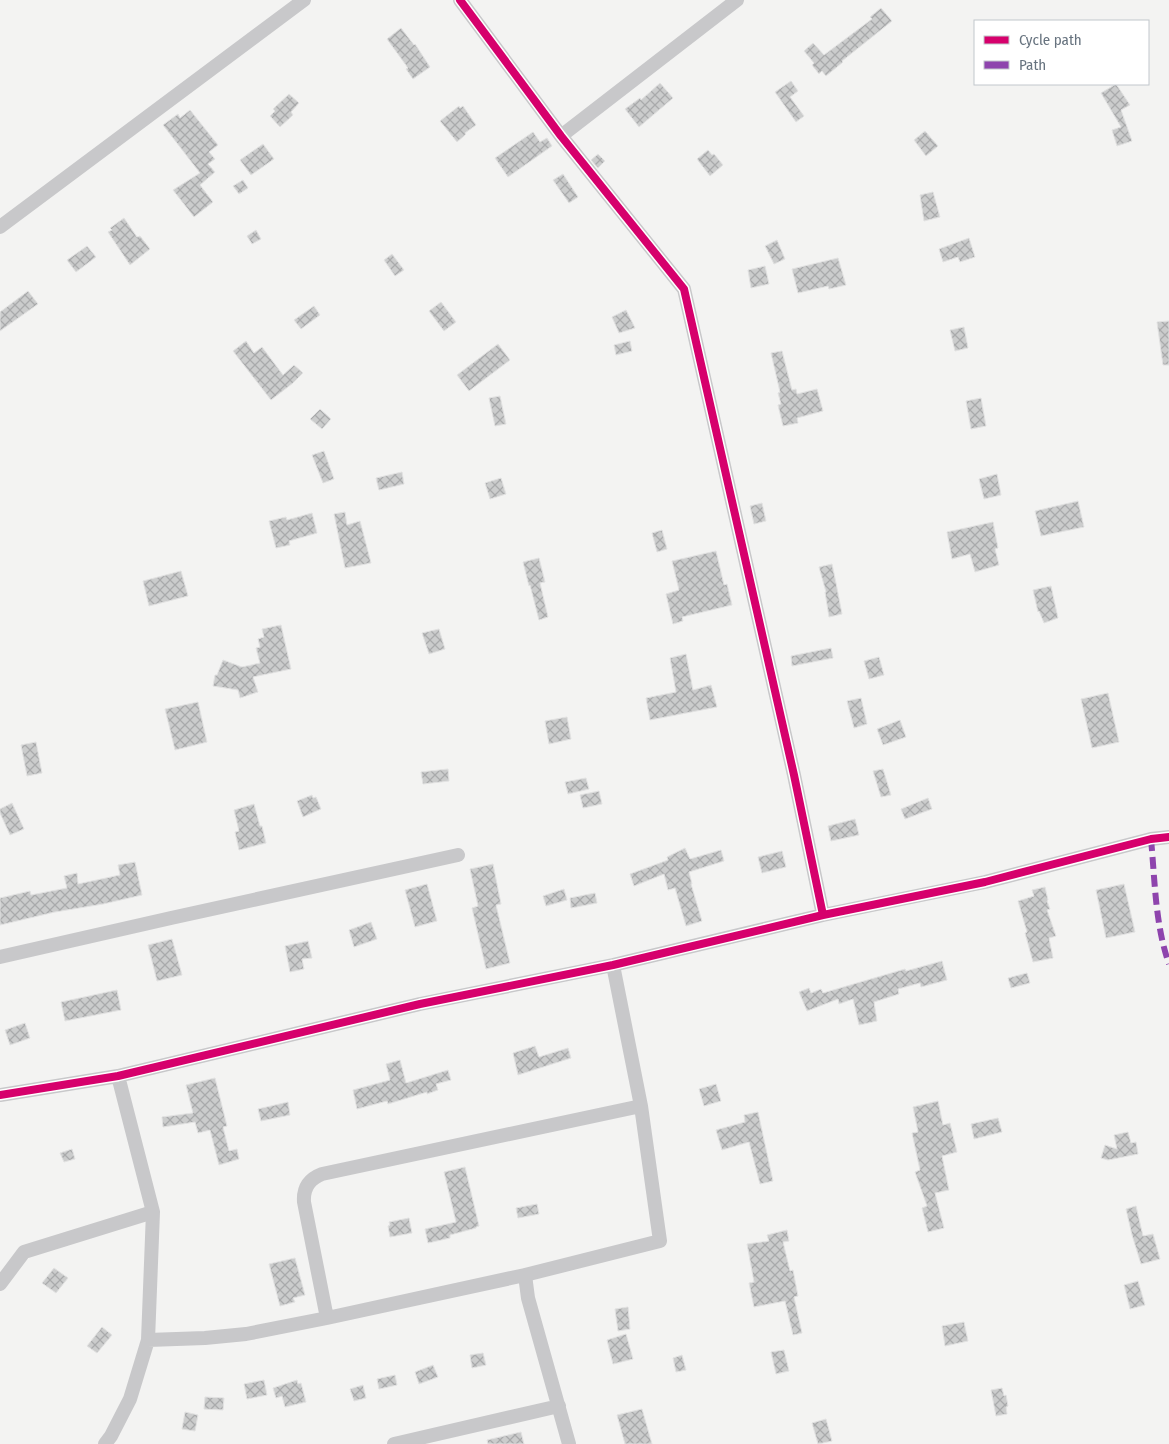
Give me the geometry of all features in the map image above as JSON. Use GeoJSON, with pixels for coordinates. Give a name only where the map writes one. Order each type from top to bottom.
{"type":"FeatureCollection","features":[{"type":"Feature","properties":{"kind":"street"},"geometry":{"type":"LineString","coordinates":[[0,227],[304,0]]}},
{"type":"Feature","properties":{"kind":"street"},"geometry":{"type":"LineString","coordinates":[[460,0],[561,136],[684,289],[792,765],[823,915]]}},
{"type":"Feature","properties":{"kind":"street"},"geometry":{"type":"LineString","coordinates":[[561,136],[737,0]]}},
{"type":"Feature","properties":{"kind":"street"},"geometry":{"type":"LineString","coordinates":[[0,1095],[118,1076],[420,1004],[613,965],[823,915],[984,882],[1151,839],[1169,837]]}},
{"type":"Feature","properties":{"kind":"street"},"geometry":{"type":"LineString","coordinates":[[0,957],[458,855]]}},
{"type":"Feature","properties":{"kind":"street"},"geometry":{"type":"LineString","coordinates":[[148,1340],[246,1334],[525,1275],[660,1241],[641,1106],[613,965]]}},
{"type":"Feature","properties":{"kind":"street"},"geometry":{"type":"LineString","coordinates":[[105,1444],[130,1399],[148,1340],[153,1212],[118,1076]]}},
{"type":"Feature","properties":{"kind":"street"},"geometry":{"type":"LineString","coordinates":[[327,1318],[304,1202],[306,1188],[315,1177],[641,1106]]}},
{"type":"Feature","properties":{"kind":"street"},"geometry":{"type":"LineString","coordinates":[[0,1284],[24,1252],[153,1212]]}},
{"type":"Feature","properties":{"kind":"street"},"geometry":{"type":"LineString","coordinates":[[525,1275],[528,1298],[569,1444]]}},
{"type":"Feature","properties":{"kind":"street"},"geometry":{"type":"LineString","coordinates":[[394,1444],[559,1406]]}},
{"type":"Feature","properties":{"kind":"building"},"geometry":{"type":"Polygon","coordinates":[[[881,8],[892,21],[826,76],[822,71],[819,74],[812,65],[814,63],[804,51],[813,43],[824,55],[872,19],[870,17],[881,8]]]}},
{"type":"Feature","properties":{"kind":"building"},"geometry":{"type":"Polygon","coordinates":[[[401,28],[415,44],[430,67],[413,79],[406,69],[408,68],[387,39],[401,28]]]}},
{"type":"Feature","properties":{"kind":"building"},"geometry":{"type":"Polygon","coordinates":[[[791,81],[798,91],[790,97],[804,116],[796,122],[775,92],[791,81]]]}},
{"type":"Feature","properties":{"kind":"building"},"geometry":{"type":"Polygon","coordinates":[[[660,83],[673,98],[639,127],[625,109],[640,98],[641,100],[660,83]]]}},
{"type":"Feature","properties":{"kind":"building"},"geometry":{"type":"Polygon","coordinates":[[[1117,85],[1130,105],[1121,110],[1132,141],[1117,146],[1112,130],[1121,127],[1101,93],[1117,85]]]}},
{"type":"Feature","properties":{"kind":"building"},"geometry":{"type":"Polygon","coordinates":[[[289,94],[299,103],[291,112],[293,115],[280,127],[270,116],[275,111],[273,109],[289,94]]]}},
{"type":"Feature","properties":{"kind":"building"},"geometry":{"type":"Polygon","coordinates":[[[459,106],[460,108],[463,106],[476,125],[457,142],[440,121],[459,106]]]}},
{"type":"Feature","properties":{"kind":"building"},"geometry":{"type":"Polygon","coordinates":[[[190,110],[218,145],[209,152],[215,159],[208,164],[215,172],[200,185],[213,202],[194,217],[173,190],[200,173],[163,125],[178,114],[180,118],[190,110]]]}},
{"type":"Feature","properties":{"kind":"building"},"geometry":{"type":"Polygon","coordinates":[[[925,131],[938,146],[926,156],[914,140],[925,131]]]}},
{"type":"Feature","properties":{"kind":"building"},"geometry":{"type":"Polygon","coordinates":[[[533,132],[540,142],[547,138],[552,146],[508,177],[495,158],[533,132]]]}},
{"type":"Feature","properties":{"kind":"building"},"geometry":{"type":"Polygon","coordinates":[[[263,144],[274,159],[251,175],[240,160],[263,144]]]}},
{"type":"Feature","properties":{"kind":"building"},"geometry":{"type":"Polygon","coordinates":[[[708,150],[723,165],[710,176],[697,159],[708,150]]]}},
{"type":"Feature","properties":{"kind":"building"},"geometry":{"type":"Polygon","coordinates":[[[598,154],[605,161],[598,168],[591,160],[598,154]]]}},
{"type":"Feature","properties":{"kind":"building"},"geometry":{"type":"Polygon","coordinates":[[[563,174],[578,197],[569,203],[553,180],[563,174]]]}},
{"type":"Feature","properties":{"kind":"building"},"geometry":{"type":"Polygon","coordinates":[[[243,180],[248,188],[239,194],[233,186],[243,180]]]}},
{"type":"Feature","properties":{"kind":"building"},"geometry":{"type":"Polygon","coordinates":[[[933,192],[940,217],[924,221],[920,195],[933,192]]]}},
{"type":"Feature","properties":{"kind":"building"},"geometry":{"type":"Polygon","coordinates":[[[124,218],[137,237],[140,236],[150,249],[130,265],[108,232],[112,230],[110,228],[124,218]]]}},
{"type":"Feature","properties":{"kind":"building"},"geometry":{"type":"Polygon","coordinates":[[[256,230],[261,239],[252,244],[247,236],[256,230]]]}},
{"type":"Feature","properties":{"kind":"building"},"geometry":{"type":"Polygon","coordinates":[[[969,238],[975,257],[960,262],[958,257],[943,262],[939,249],[969,238]]]}},
{"type":"Feature","properties":{"kind":"building"},"geometry":{"type":"Polygon","coordinates":[[[777,240],[785,259],[774,264],[765,246],[777,240]]]}},
{"type":"Feature","properties":{"kind":"building"},"geometry":{"type":"Polygon","coordinates":[[[87,246],[96,257],[76,272],[67,260],[87,246]]]}},
{"type":"Feature","properties":{"kind":"building"},"geometry":{"type":"Polygon","coordinates":[[[392,254],[404,270],[395,276],[384,260],[392,254]]]}},
{"type":"Feature","properties":{"kind":"building"},"geometry":{"type":"Polygon","coordinates":[[[838,258],[846,285],[829,289],[828,286],[798,293],[792,269],[838,258]]]}},
{"type":"Feature","properties":{"kind":"building"},"geometry":{"type":"Polygon","coordinates":[[[765,266],[769,284],[751,288],[748,270],[765,266]]]}},
{"type":"Feature","properties":{"kind":"building"},"geometry":{"type":"Polygon","coordinates":[[[28,291],[38,304],[0,331],[0,312],[28,291]]]}},
{"type":"Feature","properties":{"kind":"building"},"geometry":{"type":"Polygon","coordinates":[[[441,302],[456,322],[444,331],[429,311],[441,302]]]}},
{"type":"Feature","properties":{"kind":"building"},"geometry":{"type":"Polygon","coordinates":[[[314,306],[320,315],[301,329],[294,320],[314,306]]]}},
{"type":"Feature","properties":{"kind":"building"},"geometry":{"type":"Polygon","coordinates":[[[626,310],[635,328],[619,333],[612,317],[626,310]]]}},
{"type":"Feature","properties":{"kind":"building"},"geometry":{"type":"Polygon","coordinates":[[[1169,321],[1169,365],[1163,365],[1157,322],[1169,321]]]}},
{"type":"Feature","properties":{"kind":"building"},"geometry":{"type":"Polygon","coordinates":[[[964,327],[968,348],[955,351],[950,330],[964,327]]]}},
{"type":"Feature","properties":{"kind":"building"},"geometry":{"type":"Polygon","coordinates":[[[246,341],[254,353],[262,347],[283,375],[294,365],[303,373],[271,400],[233,351],[246,341]]]}},
{"type":"Feature","properties":{"kind":"building"},"geometry":{"type":"Polygon","coordinates":[[[630,341],[632,351],[616,355],[614,345],[630,341]]]}},
{"type":"Feature","properties":{"kind":"building"},"geometry":{"type":"Polygon","coordinates":[[[498,344],[510,360],[469,391],[457,375],[498,344]]]}},
{"type":"Feature","properties":{"kind":"building"},"geometry":{"type":"Polygon","coordinates":[[[782,351],[792,390],[796,389],[797,394],[817,389],[823,411],[797,418],[798,423],[783,426],[778,405],[781,404],[778,393],[780,392],[771,353],[782,351]]]}},
{"type":"Feature","properties":{"kind":"building"},"geometry":{"type":"Polygon","coordinates":[[[500,396],[506,424],[495,426],[489,398],[500,396]]]}},
{"type":"Feature","properties":{"kind":"building"},"geometry":{"type":"Polygon","coordinates":[[[981,398],[986,426],[971,429],[966,401],[981,398]]]}},
{"type":"Feature","properties":{"kind":"building"},"geometry":{"type":"Polygon","coordinates":[[[320,409],[331,419],[322,429],[310,419],[320,409]]]}},
{"type":"Feature","properties":{"kind":"building"},"geometry":{"type":"Polygon","coordinates":[[[324,451],[334,479],[323,483],[312,455],[324,451]]]}},
{"type":"Feature","properties":{"kind":"building"},"geometry":{"type":"Polygon","coordinates":[[[402,472],[404,484],[379,490],[376,478],[402,472]]]}},
{"type":"Feature","properties":{"kind":"building"},"geometry":{"type":"Polygon","coordinates":[[[997,474],[1001,495],[984,499],[979,479],[997,474]]]}},
{"type":"Feature","properties":{"kind":"building"},"geometry":{"type":"Polygon","coordinates":[[[501,478],[506,494],[490,499],[485,483],[501,478]]]}},
{"type":"Feature","properties":{"kind":"building"},"geometry":{"type":"Polygon","coordinates":[[[1078,501],[1084,527],[1041,536],[1035,511],[1078,501]]]}},
{"type":"Feature","properties":{"kind":"building"},"geometry":{"type":"Polygon","coordinates":[[[762,503],[766,521],[754,524],[750,506],[762,503]]]}},
{"type":"Feature","properties":{"kind":"building"},"geometry":{"type":"Polygon","coordinates":[[[345,512],[347,525],[360,521],[371,563],[345,568],[334,514],[345,512]]]}},
{"type":"Feature","properties":{"kind":"building"},"geometry":{"type":"Polygon","coordinates":[[[312,513],[317,533],[289,541],[290,545],[276,548],[269,521],[286,517],[287,520],[312,513]]]}},
{"type":"Feature","properties":{"kind":"building"},"geometry":{"type":"Polygon","coordinates":[[[993,522],[998,548],[995,549],[999,565],[975,572],[970,554],[952,559],[947,532],[993,522]]]}},
{"type":"Feature","properties":{"kind":"building"},"geometry":{"type":"Polygon","coordinates":[[[662,530],[667,549],[657,552],[652,533],[662,530]]]}},
{"type":"Feature","properties":{"kind":"building"},"geometry":{"type":"Polygon","coordinates":[[[716,551],[724,585],[727,584],[732,605],[682,617],[683,621],[673,624],[666,594],[679,590],[672,561],[716,551]]]}},
{"type":"Feature","properties":{"kind":"building"},"geometry":{"type":"Polygon","coordinates":[[[539,558],[545,582],[540,583],[548,617],[539,620],[523,562],[539,558]]]}},
{"type":"Feature","properties":{"kind":"building"},"geometry":{"type":"Polygon","coordinates":[[[832,564],[842,614],[829,617],[826,592],[819,567],[832,564]]]}},
{"type":"Feature","properties":{"kind":"building"},"geometry":{"type":"Polygon","coordinates":[[[181,571],[188,596],[149,606],[143,581],[181,571]]]}},
{"type":"Feature","properties":{"kind":"building"},"geometry":{"type":"Polygon","coordinates":[[[1051,586],[1058,618],[1044,623],[1038,612],[1033,590],[1051,586]]]}},
{"type":"Feature","properties":{"kind":"building"},"geometry":{"type":"Polygon","coordinates":[[[281,625],[291,669],[253,677],[258,692],[240,698],[238,690],[213,686],[215,675],[217,675],[223,660],[242,667],[260,663],[256,648],[260,647],[258,639],[264,637],[262,629],[281,625]]]}},
{"type":"Feature","properties":{"kind":"building"},"geometry":{"type":"Polygon","coordinates":[[[439,629],[445,649],[429,654],[422,633],[439,629]]]}},
{"type":"Feature","properties":{"kind":"building"},"geometry":{"type":"Polygon","coordinates":[[[831,648],[833,658],[792,666],[791,656],[831,648]]]}},
{"type":"Feature","properties":{"kind":"building"},"geometry":{"type":"Polygon","coordinates":[[[686,654],[693,690],[711,685],[717,707],[650,720],[646,698],[676,692],[670,658],[686,654]]]}},
{"type":"Feature","properties":{"kind":"building"},"geometry":{"type":"Polygon","coordinates":[[[879,657],[884,675],[869,679],[864,661],[879,657]]]}},
{"type":"Feature","properties":{"kind":"building"},"geometry":{"type":"Polygon","coordinates":[[[1108,693],[1119,742],[1092,748],[1081,699],[1108,693]]]}},
{"type":"Feature","properties":{"kind":"building"},"geometry":{"type":"Polygon","coordinates":[[[861,698],[867,724],[854,728],[847,701],[861,698]]]}},
{"type":"Feature","properties":{"kind":"building"},"geometry":{"type":"Polygon","coordinates":[[[198,702],[207,742],[175,750],[165,709],[198,702]]]}},
{"type":"Feature","properties":{"kind":"building"},"geometry":{"type":"Polygon","coordinates":[[[567,717],[571,739],[549,744],[545,721],[567,717]]]}},
{"type":"Feature","properties":{"kind":"building"},"geometry":{"type":"Polygon","coordinates":[[[900,720],[906,737],[883,745],[877,729],[900,720]]]}},
{"type":"Feature","properties":{"kind":"building"},"geometry":{"type":"Polygon","coordinates":[[[36,742],[42,773],[27,776],[21,745],[36,742]]]}},
{"type":"Feature","properties":{"kind":"building"},"geometry":{"type":"Polygon","coordinates":[[[448,769],[449,781],[423,784],[421,772],[448,769]]]}},
{"type":"Feature","properties":{"kind":"building"},"geometry":{"type":"Polygon","coordinates":[[[883,769],[891,795],[881,797],[873,771],[883,769]]]}},
{"type":"Feature","properties":{"kind":"building"},"geometry":{"type":"Polygon","coordinates":[[[586,778],[589,789],[568,794],[565,782],[586,778]]]}},
{"type":"Feature","properties":{"kind":"building"},"geometry":{"type":"Polygon","coordinates":[[[599,791],[602,804],[583,808],[580,795],[599,791]]]}},
{"type":"Feature","properties":{"kind":"building"},"geometry":{"type":"Polygon","coordinates":[[[312,795],[313,798],[316,797],[321,809],[303,817],[297,801],[312,795]]]}},
{"type":"Feature","properties":{"kind":"building"},"geometry":{"type":"Polygon","coordinates":[[[928,798],[932,809],[905,819],[901,809],[928,798]]]}},
{"type":"Feature","properties":{"kind":"building"},"geometry":{"type":"Polygon","coordinates":[[[12,803],[24,829],[10,835],[0,809],[12,803]]]}},
{"type":"Feature","properties":{"kind":"building"},"geometry":{"type":"Polygon","coordinates":[[[254,804],[266,843],[239,850],[235,832],[239,831],[234,810],[254,804]]]}},
{"type":"Feature","properties":{"kind":"building"},"geometry":{"type":"Polygon","coordinates":[[[855,819],[859,835],[831,841],[828,826],[855,819]]]}},
{"type":"Feature","properties":{"kind":"building"},"geometry":{"type":"Polygon","coordinates":[[[685,848],[690,859],[721,850],[724,861],[689,872],[702,921],[686,926],[675,888],[668,890],[664,874],[634,886],[630,874],[668,860],[667,857],[685,848]]]}},
{"type":"Feature","properties":{"kind":"building"},"geometry":{"type":"Polygon","coordinates":[[[782,851],[786,867],[762,873],[758,857],[782,851]]]}},
{"type":"Feature","properties":{"kind":"building"},"geometry":{"type":"Polygon","coordinates":[[[135,862],[142,895],[0,925],[0,898],[30,891],[31,895],[67,888],[64,876],[77,873],[78,884],[120,875],[118,865],[135,862]]]}},
{"type":"Feature","properties":{"kind":"building"},"geometry":{"type":"Polygon","coordinates":[[[493,864],[501,904],[496,905],[510,963],[486,969],[472,908],[478,906],[470,869],[493,864]]]}},
{"type":"Feature","properties":{"kind":"building"},"geometry":{"type":"Polygon","coordinates":[[[427,884],[437,921],[415,927],[405,890],[427,884]]]}},
{"type":"Feature","properties":{"kind":"building"},"geometry":{"type":"Polygon","coordinates":[[[1124,884],[1135,932],[1106,938],[1096,890],[1124,884]]]}},
{"type":"Feature","properties":{"kind":"building"},"geometry":{"type":"Polygon","coordinates":[[[1045,887],[1050,909],[1047,910],[1056,936],[1049,938],[1053,958],[1033,962],[1018,901],[1034,896],[1032,890],[1045,887]]]}},
{"type":"Feature","properties":{"kind":"building"},"geometry":{"type":"Polygon","coordinates":[[[564,889],[567,900],[546,906],[543,896],[564,889]]]}},
{"type":"Feature","properties":{"kind":"building"},"geometry":{"type":"Polygon","coordinates":[[[595,893],[597,903],[571,908],[570,898],[595,893]]]}},
{"type":"Feature","properties":{"kind":"building"},"geometry":{"type":"Polygon","coordinates":[[[371,922],[377,939],[354,947],[349,930],[371,922]]]}},
{"type":"Feature","properties":{"kind":"building"},"geometry":{"type":"Polygon","coordinates":[[[172,939],[182,975],[157,981],[148,945],[172,939]]]}},
{"type":"Feature","properties":{"kind":"building"},"geometry":{"type":"Polygon","coordinates":[[[308,941],[312,958],[302,959],[304,969],[290,972],[285,946],[308,941]]]}},
{"type":"Feature","properties":{"kind":"building"},"geometry":{"type":"Polygon","coordinates":[[[942,961],[947,980],[921,987],[920,983],[898,989],[899,994],[874,1002],[877,1021],[859,1025],[853,999],[839,1004],[838,999],[807,1011],[799,992],[809,988],[811,993],[821,989],[823,993],[905,969],[906,971],[942,961]]]}},
{"type":"Feature","properties":{"kind":"building"},"geometry":{"type":"Polygon","coordinates":[[[1027,973],[1030,983],[1011,988],[1008,978],[1027,973]]]}},
{"type":"Feature","properties":{"kind":"building"},"geometry":{"type":"Polygon","coordinates":[[[117,990],[121,1010],[65,1021],[61,1002],[117,990]]]}},
{"type":"Feature","properties":{"kind":"building"},"geometry":{"type":"Polygon","coordinates":[[[25,1023],[30,1038],[10,1045],[5,1030],[25,1023]]]}},
{"type":"Feature","properties":{"kind":"building"},"geometry":{"type":"Polygon","coordinates":[[[535,1046],[539,1057],[568,1048],[571,1058],[518,1075],[513,1053],[535,1046]]]}},
{"type":"Feature","properties":{"kind":"building"},"geometry":{"type":"Polygon","coordinates":[[[400,1060],[406,1083],[448,1070],[451,1080],[436,1084],[438,1090],[427,1094],[427,1092],[388,1104],[387,1101],[357,1109],[353,1090],[390,1080],[386,1064],[400,1060]]]}},
{"type":"Feature","properties":{"kind":"building"},"geometry":{"type":"Polygon","coordinates":[[[215,1078],[227,1126],[223,1127],[229,1151],[237,1149],[239,1159],[219,1165],[210,1130],[198,1133],[195,1122],[163,1127],[162,1117],[193,1113],[186,1085],[215,1078]]]}},
{"type":"Feature","properties":{"kind":"building"},"geometry":{"type":"Polygon","coordinates":[[[716,1084],[721,1101],[704,1106],[699,1089],[716,1084]]]}},
{"type":"Feature","properties":{"kind":"building"},"geometry":{"type":"Polygon","coordinates":[[[938,1101],[943,1125],[950,1123],[957,1152],[942,1156],[949,1190],[935,1193],[944,1228],[928,1232],[922,1208],[927,1206],[915,1172],[920,1170],[912,1133],[918,1132],[913,1107],[938,1101]]]}},
{"type":"Feature","properties":{"kind":"building"},"geometry":{"type":"Polygon","coordinates":[[[288,1102],[290,1115],[261,1121],[258,1109],[288,1102]]]}},
{"type":"Feature","properties":{"kind":"building"},"geometry":{"type":"Polygon","coordinates":[[[758,1112],[773,1181],[760,1184],[749,1142],[722,1150],[716,1130],[745,1122],[744,1115],[758,1112]]]}},
{"type":"Feature","properties":{"kind":"building"},"geometry":{"type":"Polygon","coordinates":[[[998,1118],[1002,1132],[974,1139],[971,1124],[998,1118]]]}},
{"type":"Feature","properties":{"kind":"building"},"geometry":{"type":"Polygon","coordinates":[[[1128,1132],[1131,1143],[1136,1142],[1138,1154],[1108,1160],[1101,1158],[1105,1145],[1117,1149],[1114,1135],[1128,1132]]]}},
{"type":"Feature","properties":{"kind":"building"},"geometry":{"type":"Polygon","coordinates":[[[72,1149],[75,1159],[64,1162],[60,1153],[72,1149]]]}},
{"type":"Feature","properties":{"kind":"building"},"geometry":{"type":"Polygon","coordinates":[[[465,1167],[479,1226],[450,1235],[450,1238],[428,1243],[425,1229],[456,1222],[444,1172],[465,1167]]]}},
{"type":"Feature","properties":{"kind":"building"},"geometry":{"type":"Polygon","coordinates":[[[537,1204],[539,1214],[518,1218],[516,1208],[537,1204]]]}},
{"type":"Feature","properties":{"kind":"building"},"geometry":{"type":"Polygon","coordinates":[[[1136,1206],[1143,1236],[1153,1234],[1160,1259],[1141,1264],[1126,1209],[1136,1206]]]}},
{"type":"Feature","properties":{"kind":"building"},"geometry":{"type":"Polygon","coordinates":[[[409,1218],[412,1233],[390,1237],[389,1222],[409,1218]]]}},
{"type":"Feature","properties":{"kind":"building"},"geometry":{"type":"Polygon","coordinates":[[[787,1230],[789,1241],[783,1242],[790,1271],[793,1270],[798,1296],[794,1297],[802,1333],[793,1335],[785,1301],[754,1307],[749,1283],[754,1282],[747,1244],[769,1241],[767,1235],[787,1230]]]}},
{"type":"Feature","properties":{"kind":"building"},"geometry":{"type":"Polygon","coordinates":[[[295,1258],[305,1295],[293,1298],[295,1302],[280,1306],[269,1264],[295,1258]]]}},
{"type":"Feature","properties":{"kind":"building"},"geometry":{"type":"Polygon","coordinates":[[[54,1268],[68,1278],[56,1293],[42,1283],[54,1268]]]}},
{"type":"Feature","properties":{"kind":"building"},"geometry":{"type":"Polygon","coordinates":[[[1138,1281],[1145,1305],[1130,1309],[1124,1285],[1138,1281]]]}},
{"type":"Feature","properties":{"kind":"building"},"geometry":{"type":"Polygon","coordinates":[[[628,1307],[630,1329],[618,1331],[615,1309],[628,1307]]]}},
{"type":"Feature","properties":{"kind":"building"},"geometry":{"type":"Polygon","coordinates":[[[964,1322],[968,1341],[945,1346],[942,1326],[964,1322]]]}},
{"type":"Feature","properties":{"kind":"building"},"geometry":{"type":"Polygon","coordinates":[[[102,1327],[112,1335],[97,1353],[87,1346],[102,1327]]]}},
{"type":"Feature","properties":{"kind":"building"},"geometry":{"type":"Polygon","coordinates":[[[626,1334],[633,1359],[613,1364],[607,1340],[626,1334]]]}},
{"type":"Feature","properties":{"kind":"building"},"geometry":{"type":"Polygon","coordinates":[[[784,1350],[789,1371],[776,1374],[771,1352],[784,1350]]]}},
{"type":"Feature","properties":{"kind":"building"},"geometry":{"type":"Polygon","coordinates":[[[483,1353],[486,1365],[472,1368],[470,1355],[483,1353]]]}},
{"type":"Feature","properties":{"kind":"building"},"geometry":{"type":"Polygon","coordinates":[[[682,1355],[686,1370],[676,1372],[673,1358],[682,1355]]]}},
{"type":"Feature","properties":{"kind":"building"},"geometry":{"type":"Polygon","coordinates":[[[433,1365],[438,1377],[419,1384],[415,1372],[433,1365]]]}},
{"type":"Feature","properties":{"kind":"building"},"geometry":{"type":"Polygon","coordinates":[[[395,1375],[397,1385],[379,1389],[377,1379],[395,1375]]]}},
{"type":"Feature","properties":{"kind":"building"},"geometry":{"type":"Polygon","coordinates":[[[264,1380],[267,1395],[247,1399],[244,1384],[264,1380]]]}},
{"type":"Feature","properties":{"kind":"building"},"geometry":{"type":"Polygon","coordinates":[[[297,1380],[298,1384],[301,1383],[306,1402],[285,1407],[282,1396],[276,1398],[273,1388],[297,1380]]]}},
{"type":"Feature","properties":{"kind":"building"},"geometry":{"type":"Polygon","coordinates":[[[363,1385],[366,1398],[354,1401],[350,1389],[363,1385]]]}},
{"type":"Feature","properties":{"kind":"building"},"geometry":{"type":"Polygon","coordinates":[[[1002,1388],[1004,1396],[1006,1395],[1007,1414],[996,1416],[991,1390],[1002,1388]]]}},
{"type":"Feature","properties":{"kind":"building"},"geometry":{"type":"Polygon","coordinates":[[[205,1397],[224,1398],[223,1410],[204,1409],[205,1397]]]}},
{"type":"Feature","properties":{"kind":"building"},"geometry":{"type":"Polygon","coordinates":[[[642,1409],[652,1444],[625,1444],[617,1415],[642,1409]]]}},
{"type":"Feature","properties":{"kind":"building"},"geometry":{"type":"Polygon","coordinates":[[[185,1412],[198,1415],[195,1431],[182,1429],[185,1412]]]}},
{"type":"Feature","properties":{"kind":"building"},"geometry":{"type":"Polygon","coordinates":[[[826,1419],[832,1441],[818,1444],[812,1423],[826,1419]]]}},
{"type":"Feature","properties":{"kind":"building"},"geometry":{"type":"Polygon","coordinates":[[[521,1432],[524,1444],[488,1444],[487,1440],[521,1432]]]}},
{"type":"Feature","properties":{"kind":"marked path"},"geometry":{"type":"LineString","coordinates":[[1151,839],[1158,918],[1169,964]]}},
{"type":"Feature","properties":{"kind":"cycle path"},"geometry":{"type":"LineString","coordinates":[[460,0],[561,136],[684,289],[794,775],[823,915]]}},
{"type":"Feature","properties":{"kind":"cycle path"},"geometry":{"type":"LineString","coordinates":[[0,1095],[118,1076],[420,1004],[613,965],[823,915],[985,882],[1151,839],[1169,837]]}}]}
